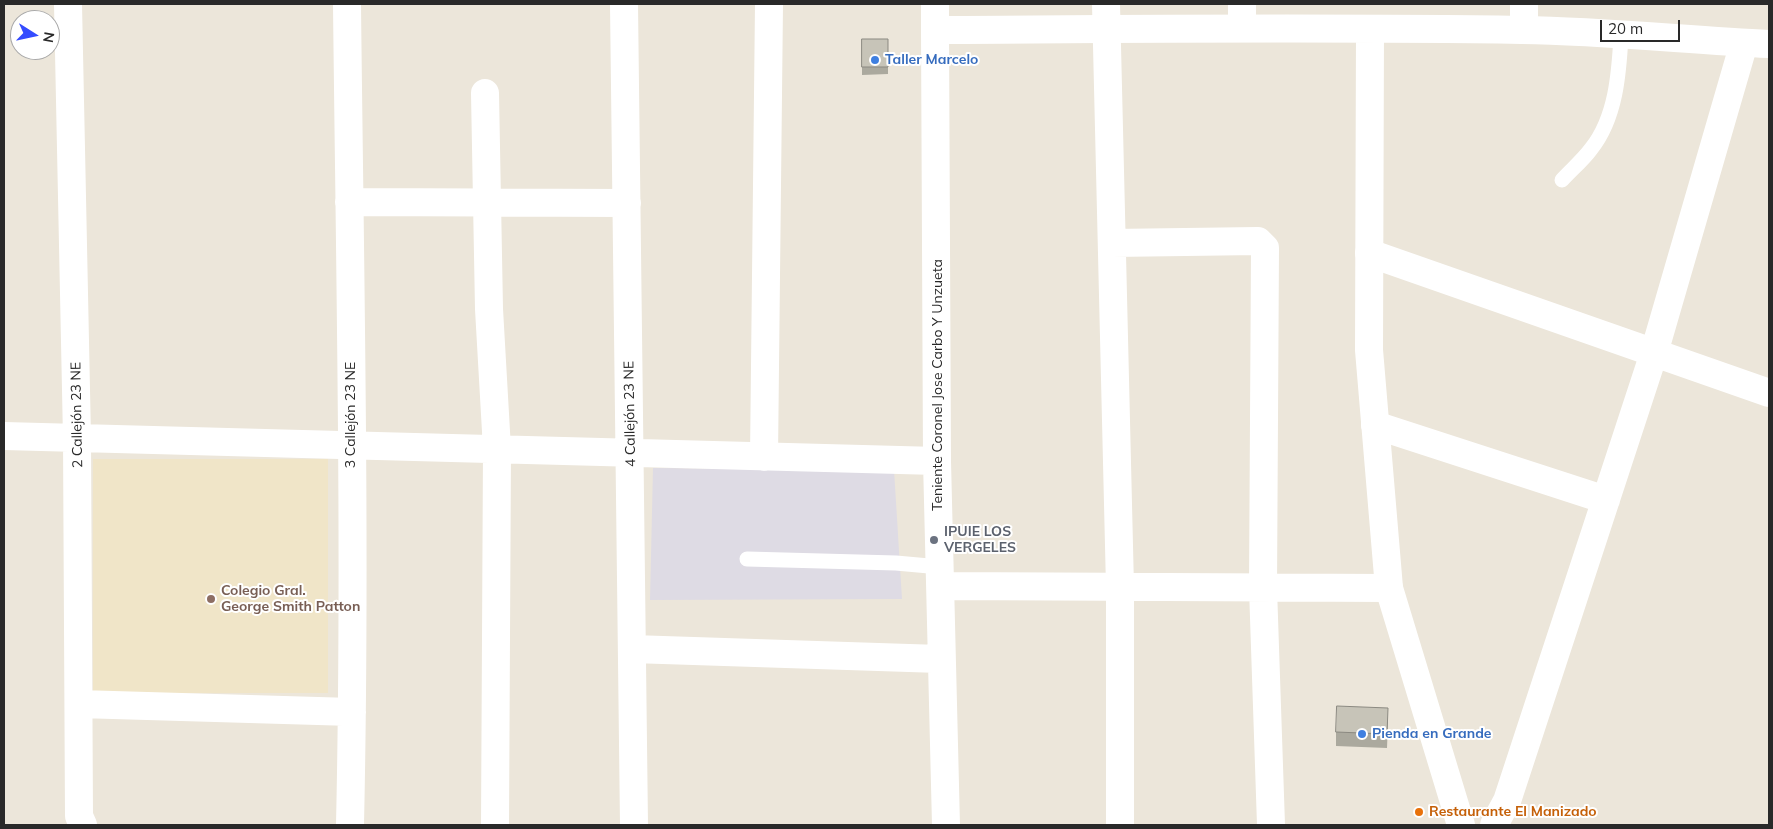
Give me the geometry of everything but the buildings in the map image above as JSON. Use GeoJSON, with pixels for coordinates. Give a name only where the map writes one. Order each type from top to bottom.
{"type":"FeatureCollection","features":[{"type":"Feature","properties":{"kind":"street","name":"2 Callejón 23 NE"},"geometry":{"type":"LineString","coordinates":[[68,4],[77,438],[79,816],[83,825]]}},
{"type":"Feature","properties":{"kind":"street","name":"3 Callejón 23 NE"},"geometry":{"type":"LineString","coordinates":[[347,4],[352,445],[350,825]]}},
{"type":"Feature","properties":{"kind":"street","name":"4 Callejón 23 NE"},"geometry":{"type":"LineString","coordinates":[[624,4],[634,825]]}},
{"type":"Feature","properties":{"kind":"street"},"geometry":{"type":"LineString","coordinates":[[764,457],[769,4]]}},
{"type":"Feature","properties":{"kind":"street"},"geometry":{"type":"LineString","coordinates":[[935,17],[1242,15],[1370,30],[1524,17],[1621,36],[1756,43],[1507,802],[1494,825]]}},
{"type":"Feature","properties":{"kind":"street"},"geometry":{"type":"LineString","coordinates":[[1106,16],[1120,587],[1120,825]]}},
{"type":"Feature","properties":{"kind":"street","name":"Teniente Coronel Jose Carbo Y Unzueta"},"geometry":{"type":"LineString","coordinates":[[935,17],[937,461],[940,659],[946,825]]}},
{"type":"Feature","properties":{"kind":"street"},"geometry":{"type":"LineString","coordinates":[[1370,30],[1369,350],[1389,588],[1461,825]]}},
{"type":"Feature","properties":{"kind":"street"},"geometry":{"type":"LineString","coordinates":[[485,93],[489,309],[498,449],[495,825]]}},
{"type":"Feature","properties":{"kind":"street"},"geometry":{"type":"LineString","coordinates":[[349,202],[627,203]]}},
{"type":"Feature","properties":{"kind":"street"},"geometry":{"type":"LineString","coordinates":[[1112,243],[1258,241],[1265,248],[1263,588],[1271,825]]}},
{"type":"Feature","properties":{"kind":"street"},"geometry":{"type":"LineString","coordinates":[[1369,253],[1769,393]]}},
{"type":"Feature","properties":{"kind":"street"},"geometry":{"type":"LineString","coordinates":[[1375,425],[1606,500]]}},
{"type":"Feature","properties":{"kind":"street"},"geometry":{"type":"LineString","coordinates":[[4,436],[937,461]]}},
{"type":"Feature","properties":{"kind":"street"},"geometry":{"type":"LineString","coordinates":[[940,576],[1120,587],[1389,588]]}},
{"type":"Feature","properties":{"kind":"street"},"geometry":{"type":"LineString","coordinates":[[632,649],[940,659]]}},
{"type":"Feature","properties":{"kind":"street"},"geometry":{"type":"LineString","coordinates":[[79,704],[352,712]]}},
{"type":"Feature","properties":{"kind":"lane"},"geometry":{"type":"LineString","coordinates":[[1562,180],[1592,148],[1610,115],[1619,70],[1621,36]]}},
{"type":"Feature","properties":{"kind":"lane"},"geometry":{"type":"LineString","coordinates":[[747,559],[896,563],[940,576]]}},
{"type":"Feature","properties":{"kind":"shaded area","name":"Colegio Gral. George Smith Patton"},"geometry":{"type":"Polygon","coordinates":[[[93,459],[328,459],[328,693],[93,693],[93,459]]]}},
{"type":"Feature","properties":{"kind":"shaded area"},"geometry":{"type":"Polygon","coordinates":[[[653,468],[894,470],[902,599],[650,600],[653,468]]]}},
{"type":"Feature","properties":{"kind":"place","name":"Taller Marcelo"},"geometry":{"type":"Point","coordinates":[875,60]}},
{"type":"Feature","properties":{"kind":"place","name":"IPUIE LOS VERGELES"},"geometry":{"type":"Point","coordinates":[934,540]}},
{"type":"Feature","properties":{"kind":"place","name":"Colegio Gral. George Smith Patton"},"geometry":{"type":"Point","coordinates":[211,599]}},
{"type":"Feature","properties":{"kind":"place","name":"Pienda en Grande"},"geometry":{"type":"Point","coordinates":[1362,734]}},
{"type":"Feature","properties":{"kind":"place","name":"Restaurante El Manizado"},"geometry":{"type":"Point","coordinates":[1419,812]}}]}
